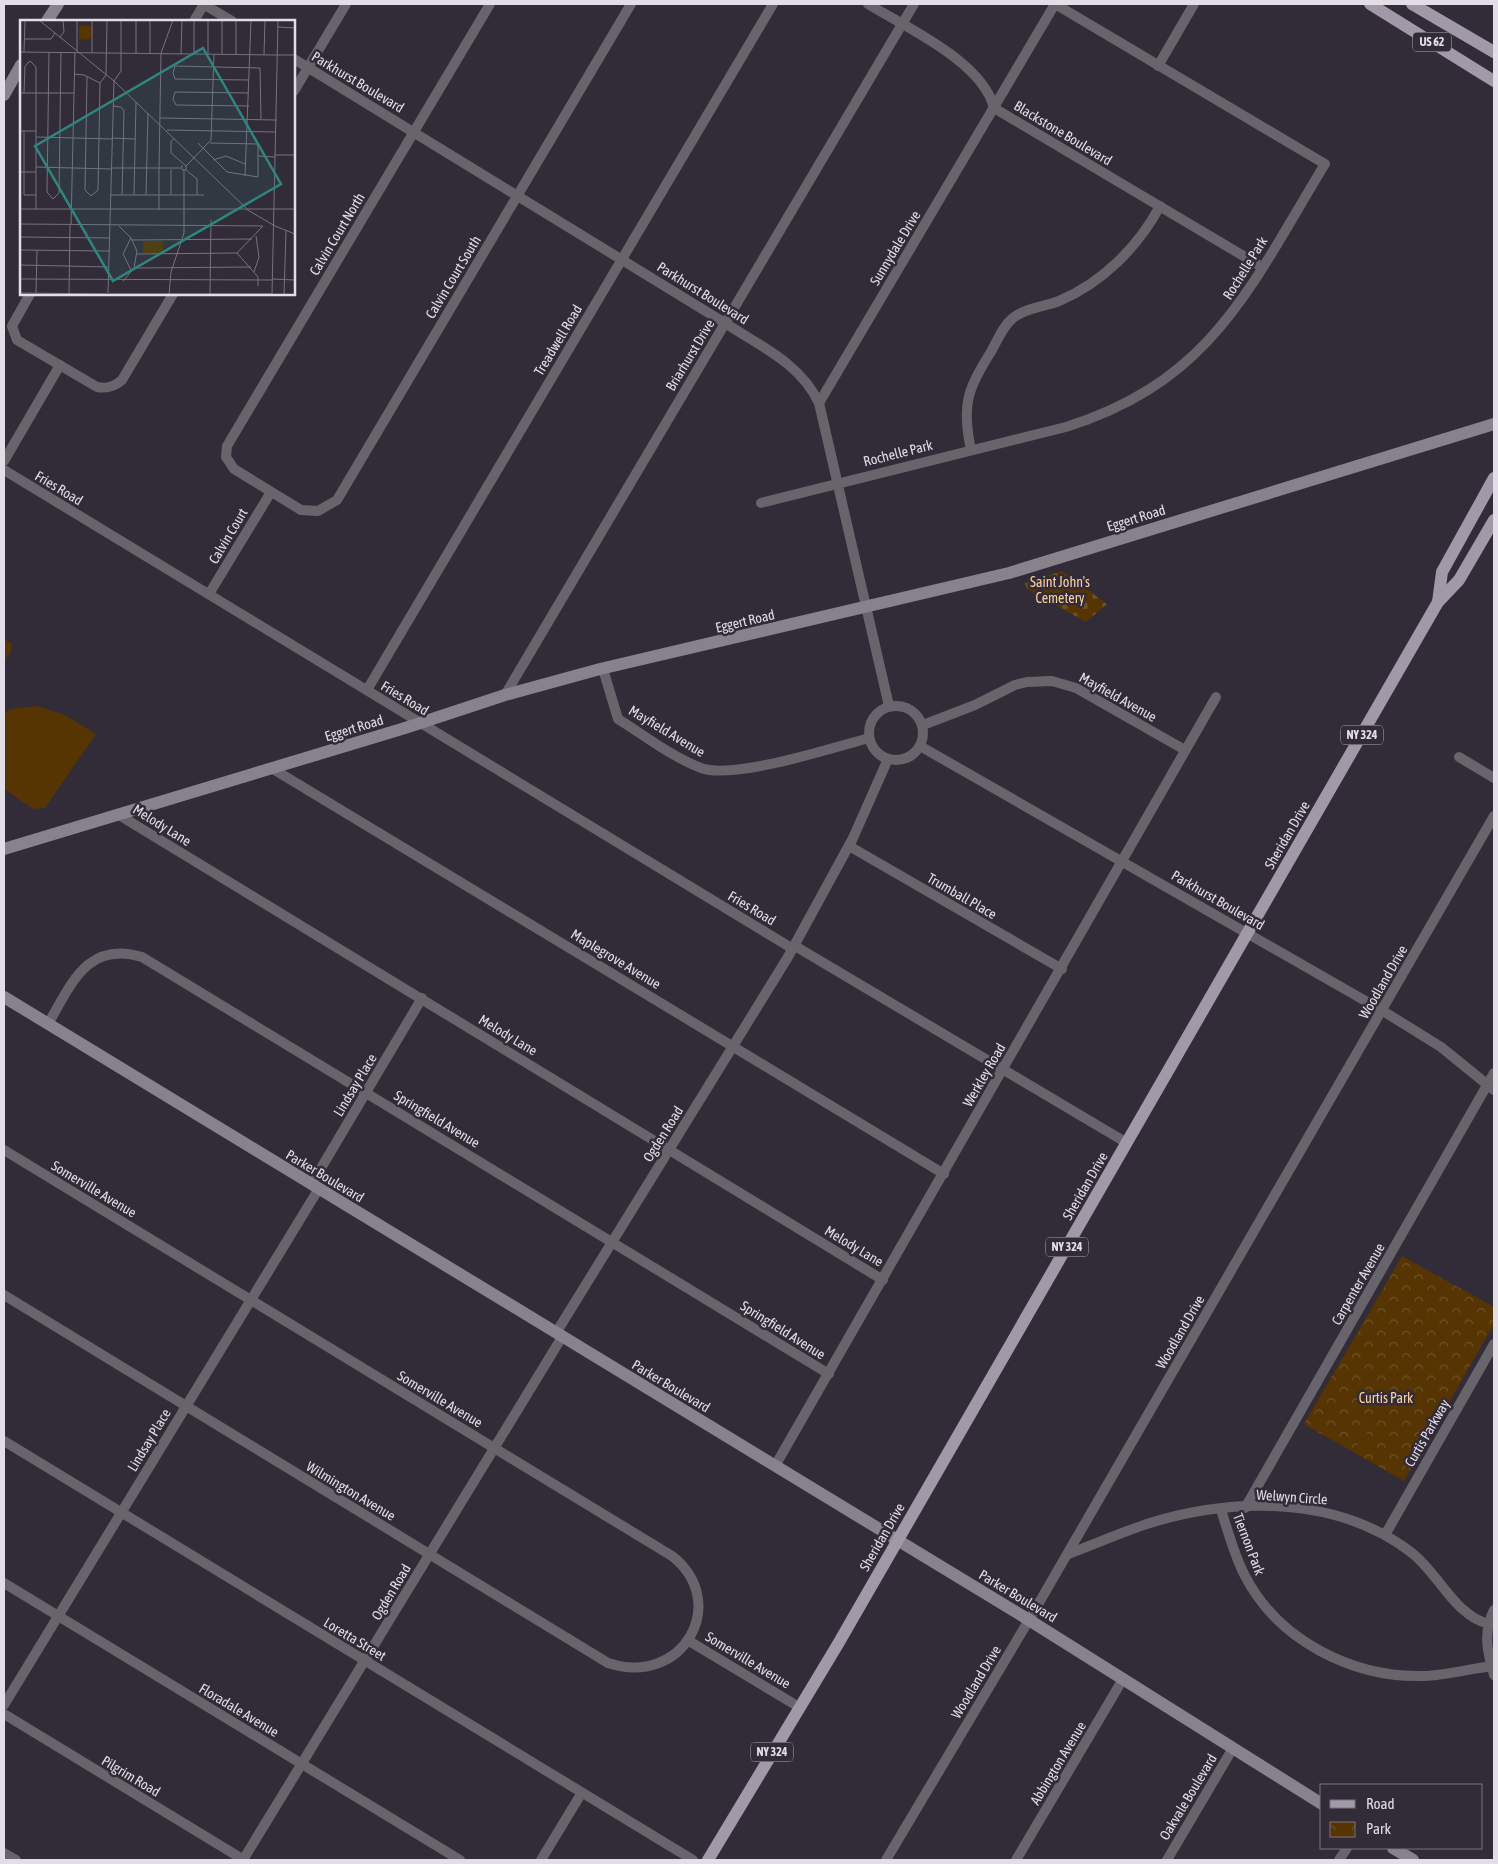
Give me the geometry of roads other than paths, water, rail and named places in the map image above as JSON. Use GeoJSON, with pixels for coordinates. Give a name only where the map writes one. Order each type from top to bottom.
{"type":"FeatureCollection","features":[{"type":"Feature","properties":{"kind":"main road","name":"US 62"},"geometry":{"type":"LineString","coordinates":[[1370,4],[1494,81]]}},
{"type":"Feature","properties":{"kind":"main road","name":"US 62"},"geometry":{"type":"LineString","coordinates":[[1412,4],[1494,52]]}},
{"type":"Feature","properties":{"kind":"main road","name":"Sheridan Drive"},"geometry":{"type":"LineString","coordinates":[[1438,602],[1442,572],[1494,478]]}},
{"type":"Feature","properties":{"kind":"main road","name":"Sheridan Drive"},"geometry":{"type":"LineString","coordinates":[[708,1860],[898,1540],[1438,602],[1460,580],[1494,520]]}},
{"type":"Feature","properties":{"kind":"street"},"geometry":{"type":"LineString","coordinates":[[48,20],[58,4]]}},
{"type":"Feature","properties":{"kind":"street"},"geometry":{"type":"LineString","coordinates":[[195,20],[204,4],[230,20]]}},
{"type":"Feature","properties":{"kind":"street"},"geometry":{"type":"LineString","coordinates":[[295,89],[346,4]]}},
{"type":"Feature","properties":{"kind":"street","name":"Calvin Court North"},"geometry":{"type":"LineString","coordinates":[[271,492],[234,468],[226,456],[227,446],[490,4]]}},
{"type":"Feature","properties":{"kind":"street","name":"Calvin Court South"},"geometry":{"type":"LineString","coordinates":[[271,492],[301,510],[309,512],[325,509],[337,500],[631,4]]}},
{"type":"Feature","properties":{"kind":"street","name":"Treadwell Road"},"geometry":{"type":"LineString","coordinates":[[367,690],[773,4]]}},
{"type":"Feature","properties":{"kind":"street","name":"Blackstone Boulevard"},"geometry":{"type":"LineString","coordinates":[[868,4],[970,69],[987,88],[994,108],[1262,267]]}},
{"type":"Feature","properties":{"kind":"street","name":"Briarhurst Drive"},"geometry":{"type":"LineString","coordinates":[[505,695],[914,4]]}},
{"type":"Feature","properties":{"kind":"street","name":"Rochelle Park"},"geometry":{"type":"LineString","coordinates":[[761,503],[1093,418],[1123,405],[1162,383],[1200,351],[1220,330],[1262,267],[1325,164],[1055,4],[994,108]]}},
{"type":"Feature","properties":{"kind":"street"},"geometry":{"type":"LineString","coordinates":[[1158,66],[1194,4]]}},
{"type":"Feature","properties":{"kind":"street","name":"Parkhurst Boulevard"},"geometry":{"type":"LineString","coordinates":[[295,60],[725,323],[796,369],[813,390],[819,403],[868,607],[889,706]]}},
{"type":"Feature","properties":{"kind":"street"},"geometry":{"type":"LineString","coordinates":[[4,95],[20,67]]}},
{"type":"Feature","properties":{"kind":"street","name":"Sunnydale Drive"},"geometry":{"type":"LineString","coordinates":[[819,403],[994,108]]}},
{"type":"Feature","properties":{"kind":"street"},"geometry":{"type":"LineString","coordinates":[[971,450],[966,420],[968,394],[1005,326],[1019,314],[1061,300],[1108,271],[1133,246],[1160,206]]}},
{"type":"Feature","properties":{"kind":"street"},"geometry":{"type":"LineString","coordinates":[[29,295],[12,326],[13,334],[17,340],[97,387],[110,388],[122,380],[172,295]]}},
{"type":"Feature","properties":{"kind":"street"},"geometry":{"type":"LineString","coordinates":[[4,461],[60,365]]}},
{"type":"Feature","properties":{"kind":"street","name":"Eggert Road"},"geometry":{"type":"LineString","coordinates":[[4,849],[273,769],[505,695],[603,669],[1010,573],[1494,424]]}},
{"type":"Feature","properties":{"kind":"street","name":"Fries Road"},"geometry":{"type":"LineString","coordinates":[[4,470],[794,948],[1127,1143]]}},
{"type":"Feature","properties":{"kind":"street","name":"Calvin Court"},"geometry":{"type":"LineString","coordinates":[[209,594],[271,492]]}},
{"type":"Feature","properties":{"kind":"street","name":"Mayfield Avenue"},"geometry":{"type":"LineString","coordinates":[[603,669],[618,719],[690,763],[713,771],[737,771],[869,738]]}},
{"type":"Feature","properties":{"kind":"street","name":"Mayfield Avenue"},"geometry":{"type":"LineString","coordinates":[[923,725],[975,705],[1015,685],[1027,682],[1052,681],[1076,688],[1185,750]]}},
{"type":"Feature","properties":{"kind":"street","name":"Werkley Road"},"geometry":{"type":"LineString","coordinates":[[775,1466],[1062,969],[1216,697]]}},
{"type":"Feature","properties":{"kind":"street"},"geometry":{"type":"LineString","coordinates":[[889,706],[908,707],[917,715],[923,725],[924,732],[920,746],[910,757],[903,759],[888,759],[876,751],[869,738],[869,726],[875,715],[889,706]]}},
{"type":"Feature","properties":{"kind":"street","name":"Parkhurst Boulevard"},"geometry":{"type":"LineString","coordinates":[[920,746],[1383,1010],[1441,1047],[1491,1087]]}},
{"type":"Feature","properties":{"kind":"street"},"geometry":{"type":"LineString","coordinates":[[1459,757],[1494,778]]}},
{"type":"Feature","properties":{"kind":"street","name":"Ogden Road"},"geometry":{"type":"LineString","coordinates":[[244,1860],[495,1449],[613,1242],[794,948],[849,846],[888,759]]}},
{"type":"Feature","properties":{"kind":"street","name":"Maplegrove Avenue"},"geometry":{"type":"LineString","coordinates":[[273,769],[944,1174]]}},
{"type":"Feature","properties":{"kind":"street","name":"Melody Lane"},"geometry":{"type":"LineString","coordinates":[[119,815],[883,1280]]}},
{"type":"Feature","properties":{"kind":"street","name":"Woodland Drive"},"geometry":{"type":"LineString","coordinates":[[886,1860],[1068,1554],[1494,816]]}},
{"type":"Feature","properties":{"kind":"street","name":"Trumball Place"},"geometry":{"type":"LineString","coordinates":[[849,846],[1062,969]]}},
{"type":"Feature","properties":{"kind":"street","name":"Springfield Avenue"},"geometry":{"type":"LineString","coordinates":[[48,1024],[83,968],[100,956],[111,953],[131,954],[142,957],[829,1374]]}},
{"type":"Feature","properties":{"kind":"street","name":"Parker Boulevard"},"geometry":{"type":"LineString","coordinates":[[4,997],[1029,1620],[1320,1803]]}},
{"type":"Feature","properties":{"kind":"street","name":"Lindsay Place"},"geometry":{"type":"LineString","coordinates":[[4,1705],[251,1300],[366,1092],[422,998]]}},
{"type":"Feature","properties":{"kind":"street","name":"Carpenter Avenue"},"geometry":{"type":"LineString","coordinates":[[1245,1508],[1491,1087],[1494,1073]]}},
{"type":"Feature","properties":{"kind":"street","name":"Somerville Avenue"},"geometry":{"type":"LineString","coordinates":[[4,1150],[680,1563],[692,1581],[697,1605],[694,1629],[688,1641],[799,1707]]}},
{"type":"Feature","properties":{"kind":"street","name":"Wilmington Avenue"},"geometry":{"type":"LineString","coordinates":[[4,1295],[608,1663],[631,1669],[654,1666],[677,1653],[688,1641]]}},
{"type":"Feature","properties":{"kind":"street","name":"Curtis Parkway"},"geometry":{"type":"LineString","coordinates":[[1384,1535],[1494,1344]]}},
{"type":"Feature","properties":{"kind":"street","name":"Loretta Street"},"geometry":{"type":"LineString","coordinates":[[4,1441],[692,1860]]}},
{"type":"Feature","properties":{"kind":"street","name":"Welwyn Circle"},"geometry":{"type":"LineString","coordinates":[[1068,1554],[1149,1523],[1192,1513],[1245,1508],[1292,1508],[1326,1512],[1347,1517],[1384,1535],[1427,1567],[1466,1613],[1489,1624]]}},
{"type":"Feature","properties":{"kind":"street","name":"Tiernon Park"},"geometry":{"type":"LineString","coordinates":[[1221,1510],[1240,1566],[1255,1592],[1279,1620],[1319,1651],[1356,1666],[1405,1675],[1425,1676],[1493,1670]]}},
{"type":"Feature","properties":{"kind":"street","name":"Floradale Avenue"},"geometry":{"type":"LineString","coordinates":[[4,1584],[460,1860]]}},
{"type":"Feature","properties":{"kind":"street"},"geometry":{"type":"LineString","coordinates":[[1493,1670],[1487,1653],[1489,1624],[1494,1610]]}},
{"type":"Feature","properties":{"kind":"street","name":"Abbington Avenue"},"geometry":{"type":"LineString","coordinates":[[1016,1860],[1123,1679]]}},
{"type":"Feature","properties":{"kind":"street","name":"Pilgrim Road"},"geometry":{"type":"LineString","coordinates":[[4,1714],[244,1860]]}},
{"type":"Feature","properties":{"kind":"street","name":"Oakvale Boulevard"},"geometry":{"type":"LineString","coordinates":[[1167,1860],[1233,1748]]}},
{"type":"Feature","properties":{"kind":"street"},"geometry":{"type":"LineString","coordinates":[[541,1860],[582,1794]]}},
{"type":"Feature","properties":{"kind":"street"},"geometry":{"type":"LineString","coordinates":[[1340,1860],[1346,1849]]}},
{"type":"Feature","properties":{"kind":"street"},"geometry":{"type":"LineString","coordinates":[[1395,1849],[1413,1860]]}},
{"type":"Feature","properties":{"kind":"street"},"geometry":{"type":"LineString","coordinates":[[4,1853],[16,1860]]}},
{"type":"Feature","properties":{"kind":"park label","name":"Saint John's Cemetery"},"geometry":{"type":"Point","coordinates":[1060,590]}},
{"type":"Feature","properties":{"kind":"park label","name":"Curtis Park"},"geometry":{"type":"Point","coordinates":[1386,1398]}}]}
